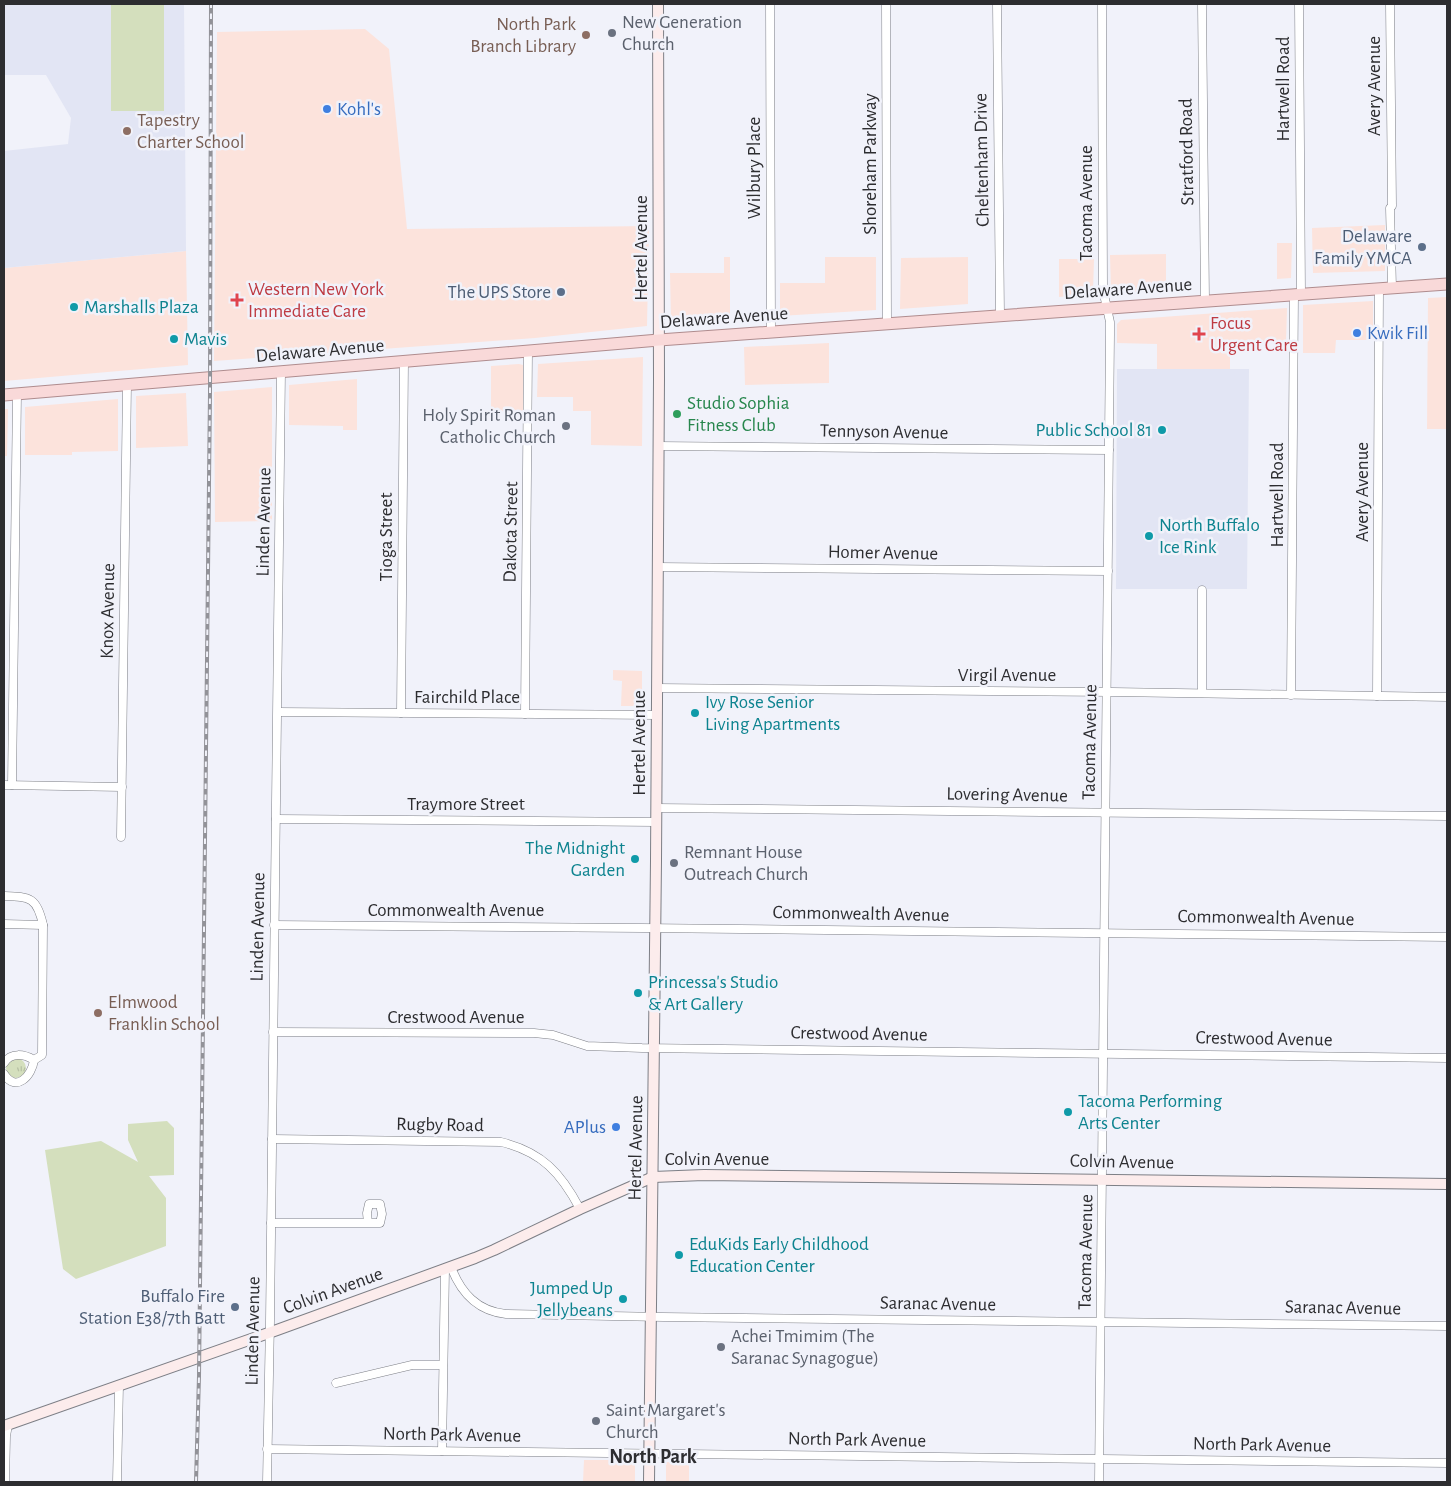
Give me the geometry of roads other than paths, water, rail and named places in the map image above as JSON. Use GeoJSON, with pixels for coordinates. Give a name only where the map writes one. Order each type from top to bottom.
{"type":"FeatureCollection","features":[{"type":"Feature","properties":{"kind":"main road","name":"Delaware Avenue"},"geometry":{"type":"LineString","coordinates":[[4,395],[659,340],[1447,284]]}},
{"type":"Feature","properties":{"kind":"street","name":"Hertel Avenue"},"geometry":{"type":"LineString","coordinates":[[649,1482],[656,928],[659,340],[658,4]]}},
{"type":"Feature","properties":{"kind":"street","name":"Wilbury Place"},"geometry":{"type":"LineString","coordinates":[[770,4],[771,332]]}},
{"type":"Feature","properties":{"kind":"street","name":"Shoreham Parkway"},"geometry":{"type":"LineString","coordinates":[[886,4],[887,324]]}},
{"type":"Feature","properties":{"kind":"street","name":"Cheltenham Drive"},"geometry":{"type":"LineString","coordinates":[[997,4],[1000,316]]}},
{"type":"Feature","properties":{"kind":"street","name":"Tacoma Avenue"},"geometry":{"type":"LineString","coordinates":[[1100,1482],[1110,322],[1103,290],[1102,4]]}},
{"type":"Feature","properties":{"kind":"street","name":"Stratford Road"},"geometry":{"type":"LineString","coordinates":[[1202,4],[1205,301]]}},
{"type":"Feature","properties":{"kind":"street","name":"Hartwell Road"},"geometry":{"type":"LineString","coordinates":[[1292,695],[1298,294],[1299,4]]}},
{"type":"Feature","properties":{"kind":"street","name":"Avery Avenue"},"geometry":{"type":"LineString","coordinates":[[1390,4],[1392,288]]}},
{"type":"Feature","properties":{"kind":"street","name":"Avery Avenue"},"geometry":{"type":"LineString","coordinates":[[1377,696],[1379,289]]}},
{"type":"Feature","properties":{"kind":"street","name":"Dakota Street"},"geometry":{"type":"LineString","coordinates":[[525,714],[528,351]]}},
{"type":"Feature","properties":{"kind":"street","name":"Tioga Street"},"geometry":{"type":"LineString","coordinates":[[401,713],[404,361]]}},
{"type":"Feature","properties":{"kind":"street","name":"Linden Avenue"},"geometry":{"type":"LineString","coordinates":[[267,1482],[281,371]]}},
{"type":"Feature","properties":{"kind":"street","name":"Knox Avenue"},"geometry":{"type":"LineString","coordinates":[[121,837],[127,384]]}},
{"type":"Feature","properties":{"kind":"street"},"geometry":{"type":"LineString","coordinates":[[17,394],[8,785],[122,787]]}},
{"type":"Feature","properties":{"kind":"street","name":"Tennyson Avenue"},"geometry":{"type":"LineString","coordinates":[[658,446],[1109,450]]}},
{"type":"Feature","properties":{"kind":"street","name":"Homer Avenue"},"geometry":{"type":"LineString","coordinates":[[658,567],[1108,571]]}},
{"type":"Feature","properties":{"kind":"street"},"geometry":{"type":"LineString","coordinates":[[1202,590],[1202,694]]}},
{"type":"Feature","properties":{"kind":"street","name":"Virgil Avenue"},"geometry":{"type":"LineString","coordinates":[[657,688],[1447,697]]}},
{"type":"Feature","properties":{"kind":"street","name":"Fairchild Place"},"geometry":{"type":"LineString","coordinates":[[278,712],[657,715]]}},
{"type":"Feature","properties":{"kind":"street","name":"Lovering Avenue"},"geometry":{"type":"LineString","coordinates":[[656,808],[1447,816]]}},
{"type":"Feature","properties":{"kind":"street","name":"Traymore Street"},"geometry":{"type":"LineString","coordinates":[[276,820],[656,822]]}},
{"type":"Feature","properties":{"kind":"street"},"geometry":{"type":"LineString","coordinates":[[4,896],[23,896],[32,900],[39,908],[43,925],[42,1056],[34,1060]]}},
{"type":"Feature","properties":{"kind":"street"},"geometry":{"type":"LineString","coordinates":[[4,924],[43,925]]}},
{"type":"Feature","properties":{"kind":"street","name":"Commonwealth Avenue"},"geometry":{"type":"LineString","coordinates":[[274,925],[1447,937]]}},
{"type":"Feature","properties":{"kind":"street","name":"Crestwood Avenue"},"geometry":{"type":"LineString","coordinates":[[273,1032],[534,1033],[553,1035],[587,1046],[655,1048],[1447,1058]]}},
{"type":"Feature","properties":{"kind":"street"},"geometry":{"type":"LineString","coordinates":[[4,1063],[8,1057],[16,1055],[30,1057],[34,1060]]}},
{"type":"Feature","properties":{"kind":"street"},"geometry":{"type":"LineString","coordinates":[[4,1074],[10,1081],[22,1081],[31,1073],[34,1060]]}},
{"type":"Feature","properties":{"kind":"street","name":"Rugby Road"},"geometry":{"type":"LineString","coordinates":[[272,1139],[501,1142],[523,1149],[544,1161],[563,1180],[580,1209]]}},
{"type":"Feature","properties":{"kind":"street","name":"Colvin Avenue"},"geometry":{"type":"LineString","coordinates":[[6,1426],[448,1268],[494,1250],[653,1177],[704,1175],[1447,1184]]}},
{"type":"Feature","properties":{"kind":"street"},"geometry":{"type":"LineString","coordinates":[[270,1223],[368,1223]]}},
{"type":"Feature","properties":{"kind":"street"},"geometry":{"type":"LineString","coordinates":[[442,1451],[443,1365],[448,1268]]}},
{"type":"Feature","properties":{"kind":"street","name":"Saranac Avenue"},"geometry":{"type":"LineString","coordinates":[[448,1268],[470,1298],[479,1306],[496,1313],[651,1317],[1447,1326]]}},
{"type":"Feature","properties":{"kind":"street"},"geometry":{"type":"LineString","coordinates":[[336,1383],[412,1365],[443,1365]]}},
{"type":"Feature","properties":{"kind":"street"},"geometry":{"type":"LineString","coordinates":[[117,1482],[119,1385]]}},
{"type":"Feature","properties":{"kind":"street"},"geometry":{"type":"LineString","coordinates":[[5,1482],[6,1426]]}},
{"type":"Feature","properties":{"kind":"street","name":"North Park Avenue"},"geometry":{"type":"LineString","coordinates":[[267,1449],[1447,1463]]}},
{"type":"Feature","properties":{"kind":"railway"},"geometry":{"type":"LineString","coordinates":[[196,1482],[199,1376],[210,393],[211,4]]}},
{"type":"Feature","properties":{"kind":"place","name":"New Generation Church"},"geometry":{"type":"Point","coordinates":[612,33]}},
{"type":"Feature","properties":{"kind":"place","name":"North Park Branch Library"},"geometry":{"type":"Point","coordinates":[586,35]}},
{"type":"Feature","properties":{"kind":"place","name":"Kohl's"},"geometry":{"type":"Point","coordinates":[327,109]}},
{"type":"Feature","properties":{"kind":"place","name":"Tapestry Charter School"},"geometry":{"type":"Point","coordinates":[127,131]}},
{"type":"Feature","properties":{"kind":"place","name":"Delaware Family YMCA"},"geometry":{"type":"Point","coordinates":[1422,247]}},
{"type":"Feature","properties":{"kind":"place","name":"The UPS Store"},"geometry":{"type":"Point","coordinates":[561,292]}},
{"type":"Feature","properties":{"kind":"place","name":"Western New York Immediate Care"},"geometry":{"type":"Point","coordinates":[237,300]}},
{"type":"Feature","properties":{"kind":"place","name":"Marshalls Plaza"},"geometry":{"type":"Point","coordinates":[74,307]}},
{"type":"Feature","properties":{"kind":"place","name":"Kwik Fill"},"geometry":{"type":"Point","coordinates":[1357,333]}},
{"type":"Feature","properties":{"kind":"place","name":"Focus Urgent Care"},"geometry":{"type":"Point","coordinates":[1199,334]}},
{"type":"Feature","properties":{"kind":"place","name":"Mavis"},"geometry":{"type":"Point","coordinates":[174,339]}},
{"type":"Feature","properties":{"kind":"place","name":"Studio Sophia Fitness Club"},"geometry":{"type":"Point","coordinates":[677,414]}},
{"type":"Feature","properties":{"kind":"place","name":"Holy Spirit Roman Catholic Church"},"geometry":{"type":"Point","coordinates":[566,426]}},
{"type":"Feature","properties":{"kind":"place","name":"Public School 81"},"geometry":{"type":"Point","coordinates":[1162,430]}},
{"type":"Feature","properties":{"kind":"place","name":"North Buffalo Ice Rink"},"geometry":{"type":"Point","coordinates":[1149,536]}},
{"type":"Feature","properties":{"kind":"place","name":"Ivy Rose Senior Living Apartments"},"geometry":{"type":"Point","coordinates":[695,713]}},
{"type":"Feature","properties":{"kind":"place","name":"The Midnight Garden"},"geometry":{"type":"Point","coordinates":[635,859]}},
{"type":"Feature","properties":{"kind":"place","name":"Remnant House Outreach Church"},"geometry":{"type":"Point","coordinates":[674,863]}},
{"type":"Feature","properties":{"kind":"place","name":"Princessa's Studio & Art Gallery"},"geometry":{"type":"Point","coordinates":[638,993]}},
{"type":"Feature","properties":{"kind":"place","name":"Elmwood Franklin School"},"geometry":{"type":"Point","coordinates":[98,1013]}},
{"type":"Feature","properties":{"kind":"place","name":"Tacoma Performing Arts Center"},"geometry":{"type":"Point","coordinates":[1068,1112]}},
{"type":"Feature","properties":{"kind":"place","name":"APlus"},"geometry":{"type":"Point","coordinates":[616,1127]}},
{"type":"Feature","properties":{"kind":"place","name":"EduKids Early Childhood Education Center"},"geometry":{"type":"Point","coordinates":[679,1255]}},
{"type":"Feature","properties":{"kind":"place","name":"Jumped Up Jellybeans"},"geometry":{"type":"Point","coordinates":[623,1299]}},
{"type":"Feature","properties":{"kind":"place","name":"Buffalo Fire Station E38/7th Batt"},"geometry":{"type":"Point","coordinates":[235,1307]}},
{"type":"Feature","properties":{"kind":"place","name":"Achei Tmimim (The Saranac Synagogue)"},"geometry":{"type":"Point","coordinates":[721,1347]}},
{"type":"Feature","properties":{"kind":"place","name":"Saint Margaret's Church"},"geometry":{"type":"Point","coordinates":[596,1421]}},
{"type":"Feature","properties":{"kind":"district","name":"North Park"},"geometry":{"type":"Point","coordinates":[653,1457]}}]}
